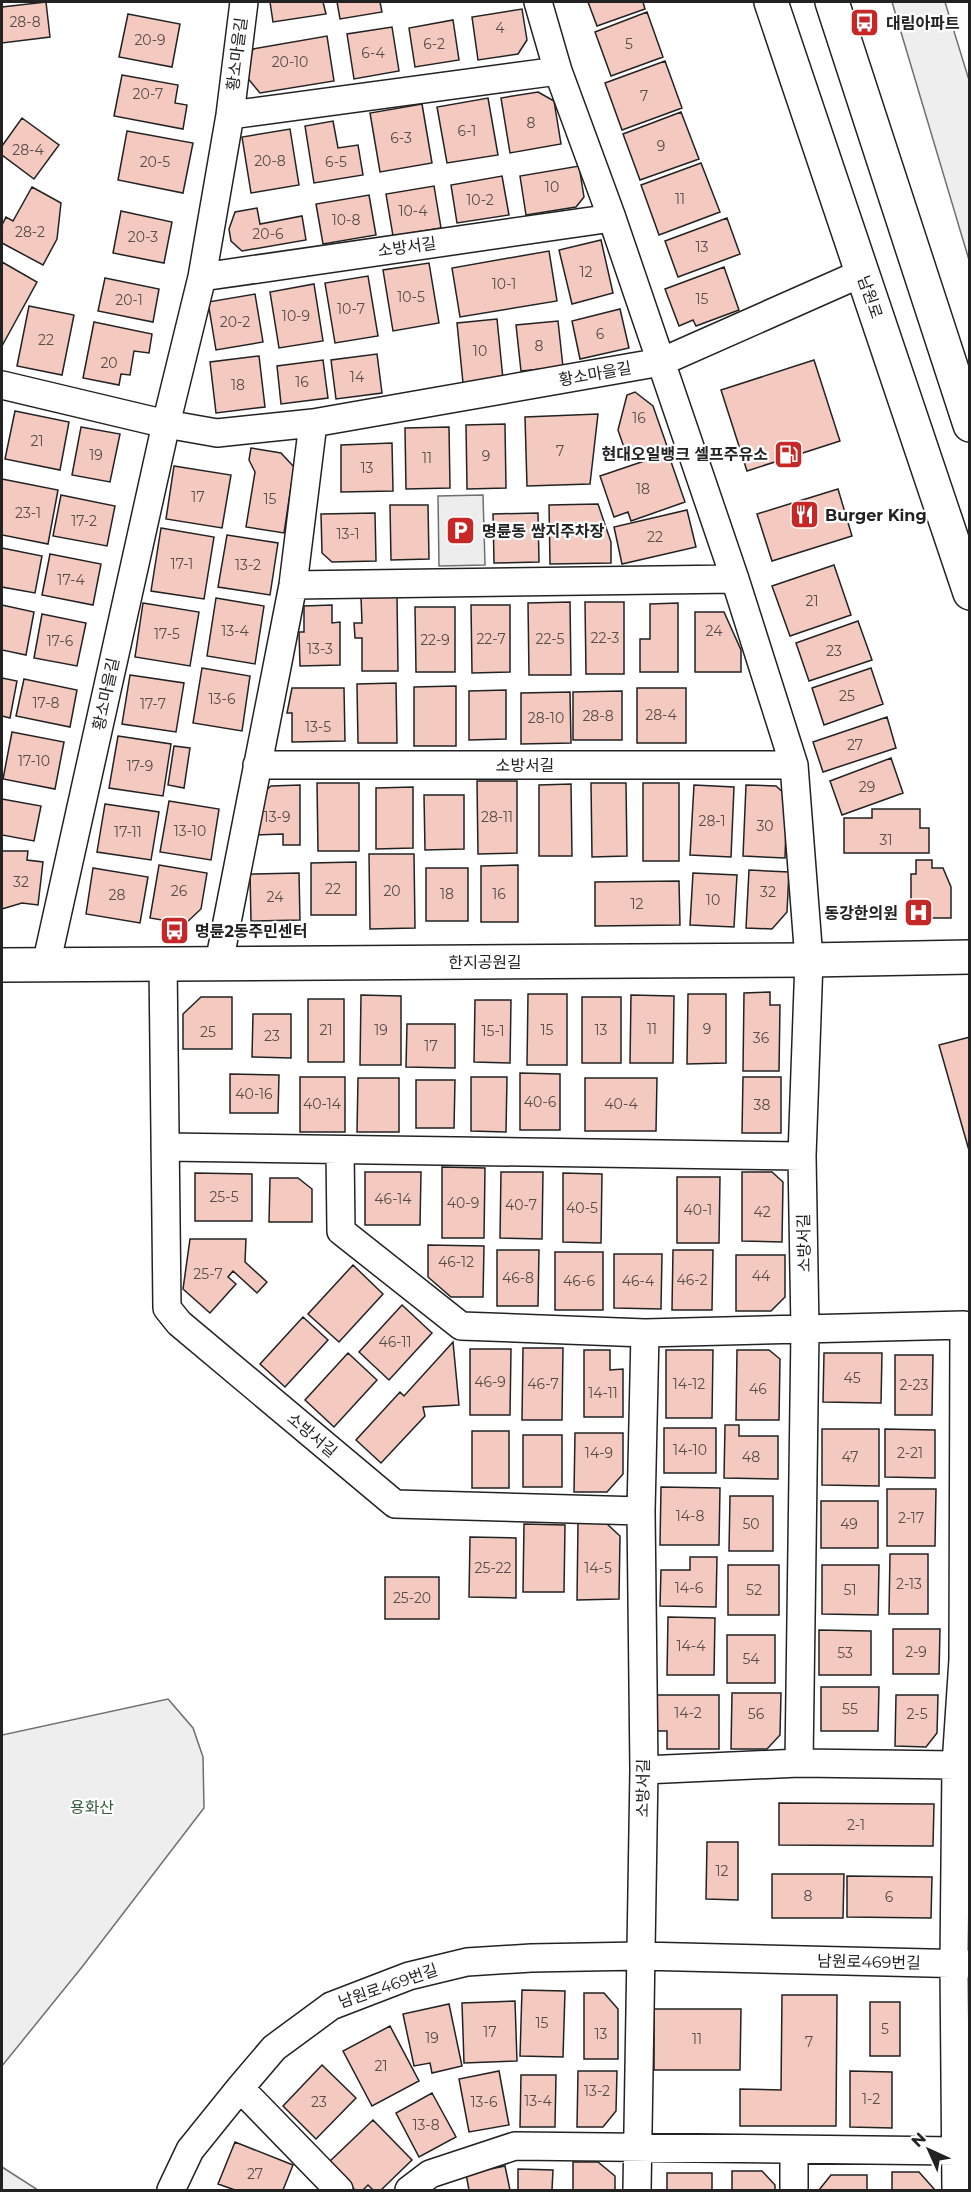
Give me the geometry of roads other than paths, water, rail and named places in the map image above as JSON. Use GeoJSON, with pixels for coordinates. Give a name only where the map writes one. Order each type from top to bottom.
{"type":"FeatureCollection","features":[{"type":"Feature","properties":{"kind":"street","name":"황소마을길"},"geometry":{"type":"LineString","coordinates":[[46,965],[166,423],[202,277],[230,116],[244,2]]}},
{"type":"Feature","properties":{"kind":"street","name":"소방서길"},"geometry":{"type":"LineString","coordinates":[[538,2],[558,71],[612,218],[735,579],[794,765],[809,960],[802,1156],[806,1330],[799,1763]]}},
{"type":"Feature","properties":{"kind":"street","name":"남원로"},"geometry":{"type":"LineString","coordinates":[[771,2],[969,593]]}},
{"type":"Feature","properties":{"kind":"street"},"geometry":{"type":"LineString","coordinates":[[832,2],[969,425]]}},
{"type":"Feature","properties":{"kind":"street"},"geometry":{"type":"LineString","coordinates":[[230,116],[558,71]]}},
{"type":"Feature","properties":{"kind":"street","name":"소방서길"},"geometry":{"type":"LineString","coordinates":[[202,277],[612,218]]}},
{"type":"Feature","properties":{"kind":"street","name":"황소마을길"},"geometry":{"type":"LineString","coordinates":[[2,389],[217,433],[313,423],[661,362],[862,273]]}},
{"type":"Feature","properties":{"kind":"street"},"geometry":{"type":"LineString","coordinates":[[219,963],[293,585],[313,423]]}},
{"type":"Feature","properties":{"kind":"street"},"geometry":{"type":"LineString","coordinates":[[293,585],[735,579]]}},
{"type":"Feature","properties":{"kind":"street","name":"소방서길"},"geometry":{"type":"LineString","coordinates":[[256,765],[794,765]]}},
{"type":"Feature","properties":{"kind":"street","name":"한지공원길"},"geometry":{"type":"LineString","coordinates":[[2,965],[969,957]]}},
{"type":"Feature","properties":{"kind":"street","name":"소방서길"},"geometry":{"type":"LineString","coordinates":[[163,962],[167,1308],[179,1323],[395,1504],[641,1511]]}},
{"type":"Feature","properties":{"kind":"street"},"geometry":{"type":"LineString","coordinates":[[165,1147],[802,1156]]}},
{"type":"Feature","properties":{"kind":"street"},"geometry":{"type":"LineString","coordinates":[[340,1150],[341,1231],[462,1326],[645,1333],[964,1325],[963,1660],[956,1765],[962,1964],[956,2190]]}},
{"type":"Feature","properties":{"kind":"street","name":"소방서길"},"geometry":{"type":"LineString","coordinates":[[640,1956],[644,1770],[641,1511],[645,1333]]}},
{"type":"Feature","properties":{"kind":"street"},"geometry":{"type":"LineString","coordinates":[[644,1770],[799,1763],[956,1765]]}},
{"type":"Feature","properties":{"kind":"street"},"geometry":{"type":"LineString","coordinates":[[637,2190],[640,1956]]}},
{"type":"Feature","properties":{"kind":"street","name":"남원로469번길"},"geometry":{"type":"LineString","coordinates":[[171,2190],[190,2150],[274,2048],[331,2006],[409,1976],[467,1962],[531,1958],[640,1956],[962,1964]]}},
{"type":"Feature","properties":{"kind":"street"},"geometry":{"type":"LineString","coordinates":[[240,2088],[339,2190]]}},
{"type":"Feature","properties":{"kind":"street"},"geometry":{"type":"LineString","coordinates":[[409,2190],[430,2174],[515,2146],[957,2151]]}},
{"type":"Feature","properties":{"kind":"street"},"geometry":{"type":"LineString","coordinates":[[794,2150],[794,2190]]}},
{"type":"Feature","properties":{"kind":"place","name":"대림아파트"},"geometry":{"type":"Point","coordinates":[865,23]}},
{"type":"Feature","properties":{"kind":"place","name":"현대오일뱅크 셀프주유소"},"geometry":{"type":"Point","coordinates":[789,454]}},
{"type":"Feature","properties":{"kind":"place","name":"Burger King"},"geometry":{"type":"Point","coordinates":[804,515]}},
{"type":"Feature","properties":{"kind":"place","name":"명륜동 쌈지주차장"},"geometry":{"type":"Point","coordinates":[461,531]}},
{"type":"Feature","properties":{"kind":"place","name":"동강한의원"},"geometry":{"type":"Point","coordinates":[919,913]}},
{"type":"Feature","properties":{"kind":"place","name":"명륜2동주민센터"},"geometry":{"type":"Point","coordinates":[174,931]}},
{"type":"Feature","properties":{"kind":"park label","name":"용화산"},"geometry":{"type":"Point","coordinates":[92,1807]}}]}
